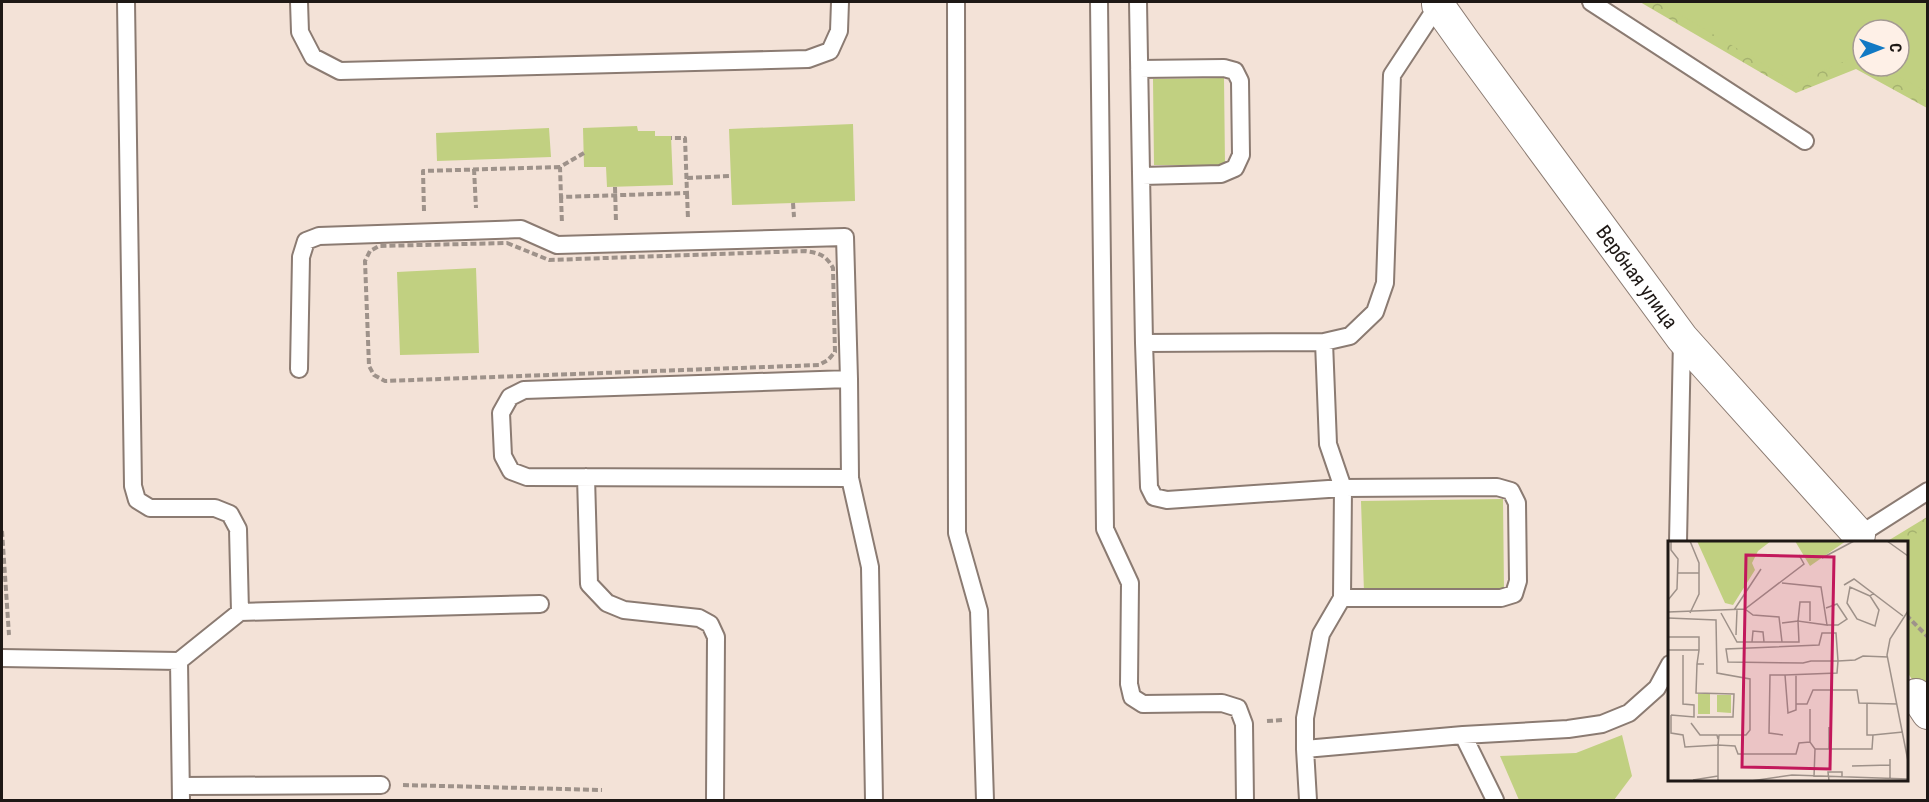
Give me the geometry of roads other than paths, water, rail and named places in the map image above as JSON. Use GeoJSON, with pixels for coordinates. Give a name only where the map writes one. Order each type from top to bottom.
{"type":"FeatureCollection","features":[{"type":"Feature","properties":{"kind":"street","name":"Вербная улица"},"geometry":{"type":"LineString","coordinates":[[1438,3],[1682,338],[1859,535]]}},
{"type":"Feature","properties":{"kind":"lane"},"geometry":{"type":"LineString","coordinates":[[126,2],[133,486],[137,500],[150,508],[215,508],[230,514],[238,529],[240,612]]}},
{"type":"Feature","properties":{"kind":"lane"},"geometry":{"type":"LineString","coordinates":[[299,2],[300,32],[313,57],[340,71],[808,59],[830,51],[839,31],[840,2]]}},
{"type":"Feature","properties":{"kind":"lane"},"geometry":{"type":"LineString","coordinates":[[956,2],[957,533],[979,611],[985,801]]}},
{"type":"Feature","properties":{"kind":"lane"},"geometry":{"type":"LineString","coordinates":[[1099,2],[1105,530],[1130,583],[1129,684],[1132,697],[1143,704],[1222,703],[1238,708],[1244,724],[1245,801]]}},
{"type":"Feature","properties":{"kind":"lane"},"geometry":{"type":"LineString","coordinates":[[1138,2],[1144,343],[1149,487],[1154,497],[1167,500],[1343,488],[1497,487],[1511,491],[1517,503],[1518,581],[1514,594],[1501,598],[1342,598]]}},
{"type":"Feature","properties":{"kind":"lane"},"geometry":{"type":"LineString","coordinates":[[1591,2],[1805,141]]}},
{"type":"Feature","properties":{"kind":"lane"},"geometry":{"type":"LineString","coordinates":[[1144,343],[1324,342],[1350,336],[1376,312],[1385,283],[1392,75],[1438,3]]}},
{"type":"Feature","properties":{"kind":"lane"},"geometry":{"type":"LineString","coordinates":[[1139,69],[1224,68],[1235,71],[1240,81],[1240,155],[1235,168],[1221,174],[1142,176]]}},
{"type":"Feature","properties":{"kind":"lane"},"geometry":{"type":"LineString","coordinates":[[298,369],[301,257],[306,241],[319,236],[521,229],[557,245],[845,237],[850,478],[870,567],[874,801]]}},
{"type":"Feature","properties":{"kind":"lane"},"geometry":{"type":"LineString","coordinates":[[1678,541],[1682,338]]}},
{"type":"Feature","properties":{"kind":"lane"},"geometry":{"type":"LineString","coordinates":[[1308,801],[1305,718],[1321,634],[1342,598],[1343,488],[1328,444],[1324,342]]}},
{"type":"Feature","properties":{"kind":"lane"},"geometry":{"type":"LineString","coordinates":[[849,379],[524,390],[510,397],[501,413],[503,456],[511,471],[527,477],[850,478]]}},
{"type":"Feature","properties":{"kind":"lane"},"geometry":{"type":"LineString","coordinates":[[586,477],[589,584],[607,603],[624,610],[699,618],[710,624],[716,637],[715,801]]}},
{"type":"Feature","properties":{"kind":"lane"},"geometry":{"type":"LineString","coordinates":[[1859,535],[1928,491]]}},
{"type":"Feature","properties":{"kind":"lane"},"geometry":{"type":"LineString","coordinates":[[6,658],[179,661],[240,612],[540,604]]}},
{"type":"Feature","properties":{"kind":"lane"},"geometry":{"type":"LineString","coordinates":[[179,661],[181,793],[381,785]]}},
{"type":"Feature","properties":{"kind":"lane"},"geometry":{"type":"LineString","coordinates":[[1305,749],[1463,735],[1568,729],[1602,724],[1629,713],[1657,688],[1668,668]]}},
{"type":"Feature","properties":{"kind":"lane"},"geometry":{"type":"LineString","coordinates":[[1463,735],[1495,801]]}}]}
